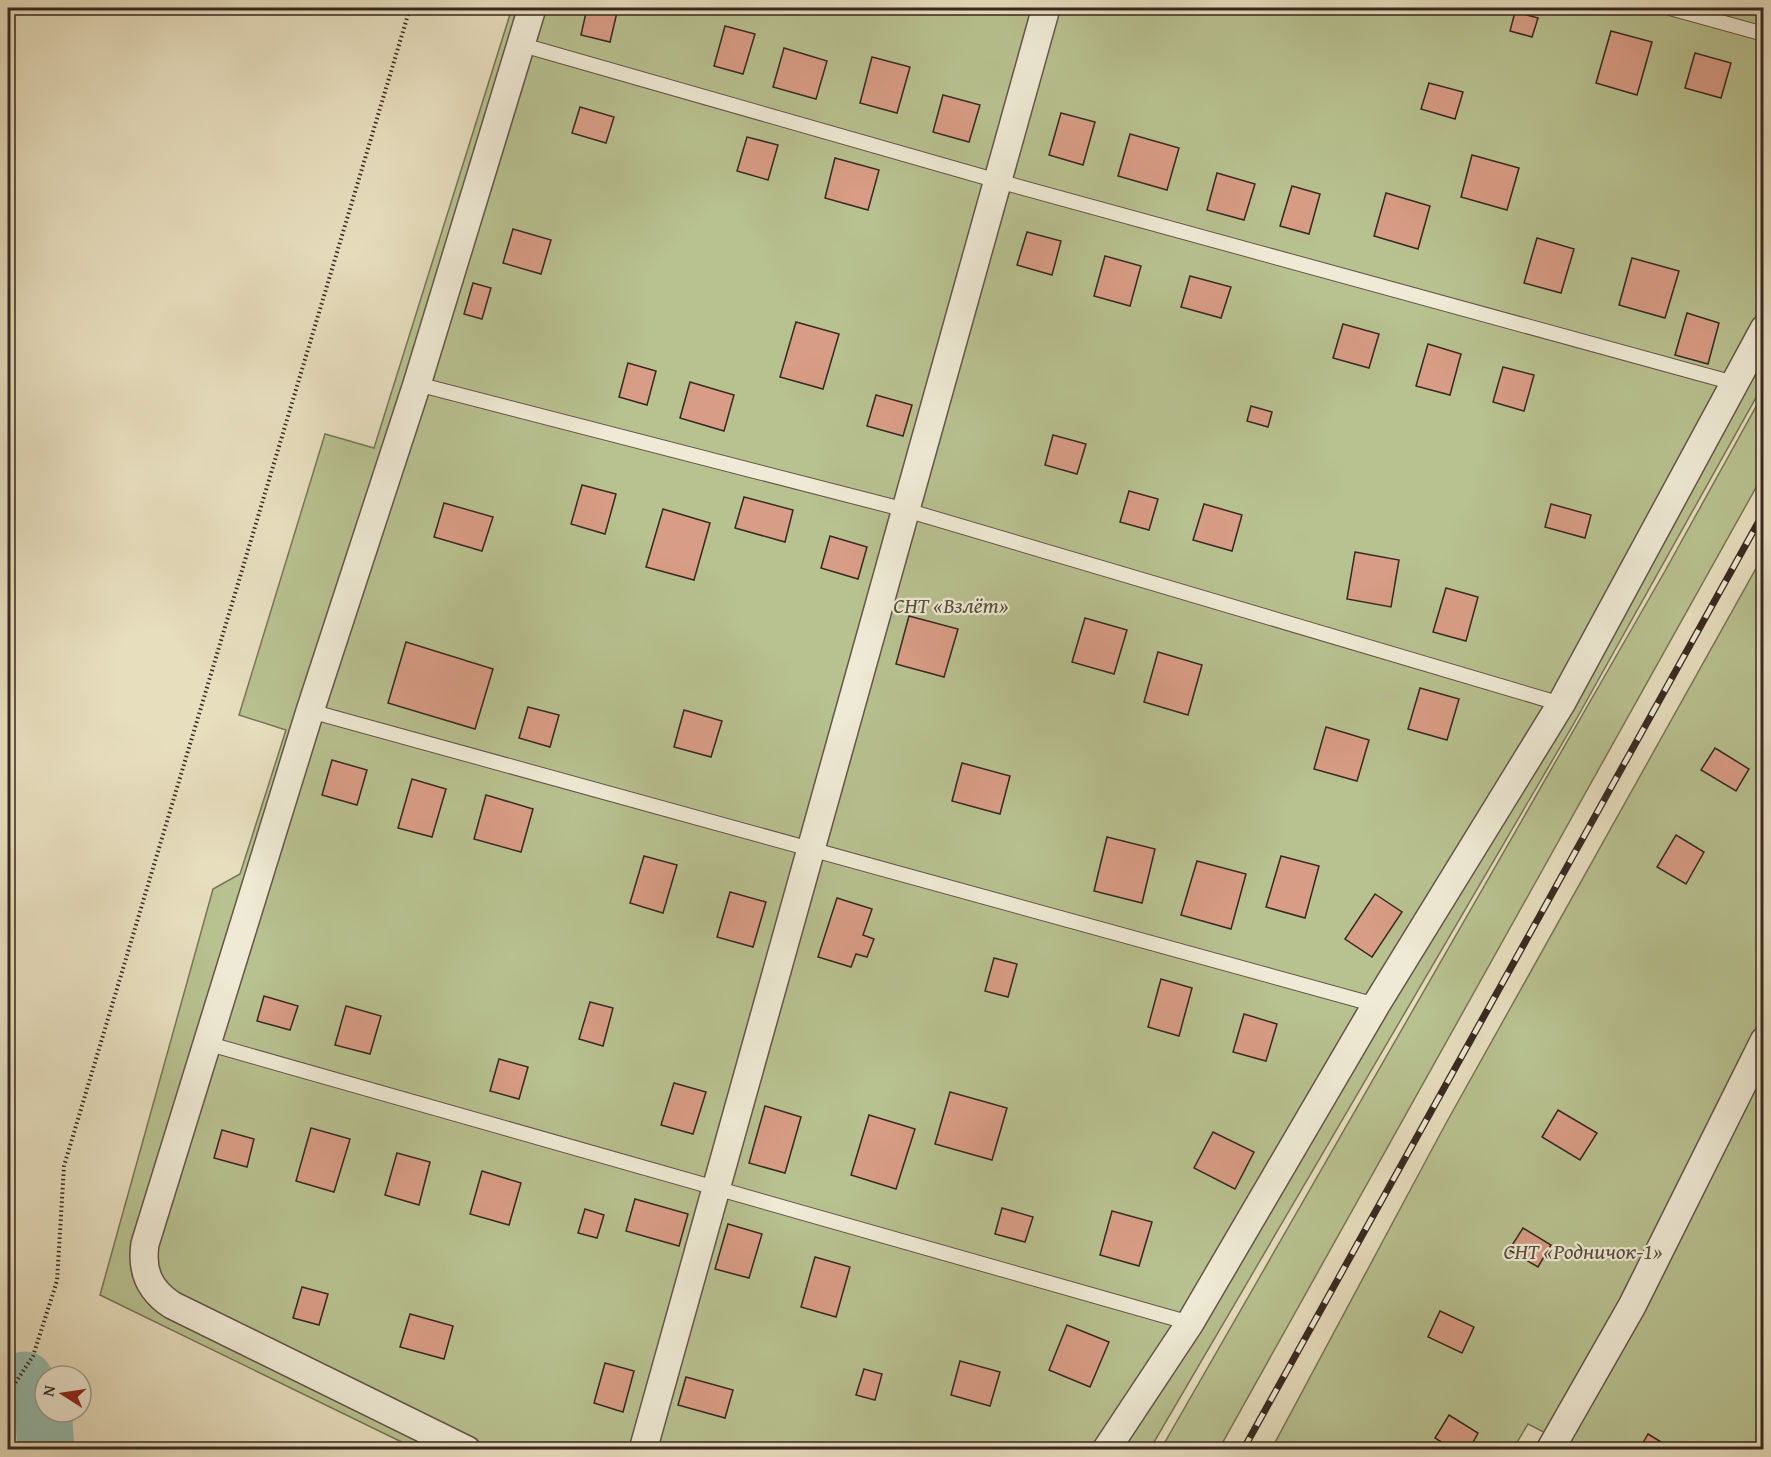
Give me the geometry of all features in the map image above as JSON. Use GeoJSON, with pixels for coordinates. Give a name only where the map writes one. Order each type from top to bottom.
{"type":"FeatureCollection","features":[{"type":"Feature","properties":{"kind":"street"},"geometry":{"type":"LineString","coordinates":[[467,1449],[172,1305],[160,1297],[151,1286],[144,1266],[145,1244],[206,1043],[310,711],[417,384],[531,8]]}},
{"type":"Feature","properties":{"kind":"street"},"geometry":{"type":"LineString","coordinates":[[643,1449],[1046,8]]}},
{"type":"Feature","properties":{"kind":"street"},"geometry":{"type":"LineString","coordinates":[[1106,1449],[1190,1323],[1376,1005],[1561,704],[1764,328]]}},
{"type":"Feature","properties":{"kind":"street"},"geometry":{"type":"LineString","coordinates":[[1550,1449],[1632,1306],[1764,1041]]}},
{"type":"Feature","properties":{"kind":"lane"},"geometry":{"type":"LineString","coordinates":[[1670,8],[1764,34]]}},
{"type":"Feature","properties":{"kind":"lane"},"geometry":{"type":"LineString","coordinates":[[519,44],[998,181],[1734,382]]}},
{"type":"Feature","properties":{"kind":"lane"},"geometry":{"type":"LineString","coordinates":[[417,384],[906,510],[1561,704]]}},
{"type":"Feature","properties":{"kind":"lane"},"geometry":{"type":"LineString","coordinates":[[310,711],[1376,1005]]}},
{"type":"Feature","properties":{"kind":"lane"},"geometry":{"type":"LineString","coordinates":[[206,1043],[1190,1323]]}},
{"type":"Feature","properties":{"kind":"path"},"geometry":{"type":"LineString","coordinates":[[8,1394],[33,1356],[57,1281],[64,1166],[410,8]]}},
{"type":"Feature","properties":{"kind":"green space","name":"СНТ «Взлёт»"},"geometry":{"type":"Polygon","coordinates":[[[512,8],[1763,8],[1763,385],[1573,725],[1150,1449],[416,1449],[100,1295],[213,889],[240,874],[286,730],[239,715],[325,434],[374,448],[512,8]]]}},
{"type":"Feature","properties":{"kind":"green space"},"geometry":{"type":"Polygon","coordinates":[[[1763,394],[1763,475],[1219,1449],[1161,1449],[1665,571],[1763,394]]]}},
{"type":"Feature","properties":{"kind":"green space","name":"СНТ «Родничок-1»"},"geometry":{"type":"Polygon","coordinates":[[[1763,556],[1763,1449],[1577,1449],[1528,1424],[1513,1449],[1271,1450],[1445,1125],[1763,556]]]}},
{"type":"Feature","properties":{"kind":"building"},"geometry":{"type":"Polygon","coordinates":[[[587,8],[618,8],[610,42],[581,35],[587,8]]]}},
{"type":"Feature","properties":{"kind":"building"},"geometry":{"type":"Polygon","coordinates":[[[1515,12],[1538,18],[1532,37],[1510,31],[1515,12]]]}},
{"type":"Feature","properties":{"kind":"building"},"geometry":{"type":"Polygon","coordinates":[[[725,26],[755,34],[743,74],[714,66],[725,26]]]}},
{"type":"Feature","properties":{"kind":"building"},"geometry":{"type":"Polygon","coordinates":[[[1611,31],[1652,42],[1637,95],[1596,83],[1611,31]]]}},
{"type":"Feature","properties":{"kind":"building"},"geometry":{"type":"Polygon","coordinates":[[[784,48],[827,61],[816,99],[773,87],[784,48]]]}},
{"type":"Feature","properties":{"kind":"building"},"geometry":{"type":"Polygon","coordinates":[[[1695,53],[1731,63],[1721,98],[1685,88],[1695,53]]]}},
{"type":"Feature","properties":{"kind":"building"},"geometry":{"type":"Polygon","coordinates":[[[872,57],[910,67],[897,113],[860,103],[872,57]]]}},
{"type":"Feature","properties":{"kind":"building"},"geometry":{"type":"Polygon","coordinates":[[[1429,83],[1463,92],[1455,119],[1421,109],[1429,83]]]}},
{"type":"Feature","properties":{"kind":"building"},"geometry":{"type":"Polygon","coordinates":[[[943,95],[980,105],[969,142],[933,132],[943,95]]]}},
{"type":"Feature","properties":{"kind":"building"},"geometry":{"type":"Polygon","coordinates":[[[580,107],[614,117],[606,143],[572,133],[580,107]]]}},
{"type":"Feature","properties":{"kind":"building"},"geometry":{"type":"Polygon","coordinates":[[[1061,113],[1095,122],[1083,165],[1049,155],[1061,113]]]}},
{"type":"Feature","properties":{"kind":"building"},"geometry":{"type":"Polygon","coordinates":[[[1130,134],[1179,148],[1167,190],[1118,176],[1130,134]]]}},
{"type":"Feature","properties":{"kind":"building"},"geometry":{"type":"Polygon","coordinates":[[[747,137],[778,145],[768,180],[737,171],[747,137]]]}},
{"type":"Feature","properties":{"kind":"building"},"geometry":{"type":"Polygon","coordinates":[[[1472,155],[1519,168],[1507,210],[1461,197],[1472,155]]]}},
{"type":"Feature","properties":{"kind":"building"},"geometry":{"type":"Polygon","coordinates":[[[835,158],[879,170],[868,210],[825,198],[835,158]]]}},
{"type":"Feature","properties":{"kind":"building"},"geometry":{"type":"Polygon","coordinates":[[[1217,173],[1255,184],[1244,220],[1207,210],[1217,173]]]}},
{"type":"Feature","properties":{"kind":"building"},"geometry":{"type":"Polygon","coordinates":[[[1292,186],[1320,194],[1309,234],[1280,226],[1292,186]]]}},
{"type":"Feature","properties":{"kind":"building"},"geometry":{"type":"Polygon","coordinates":[[[1386,193],[1430,206],[1418,249],[1374,236],[1386,193]]]}},
{"type":"Feature","properties":{"kind":"building"},"geometry":{"type":"Polygon","coordinates":[[[513,229],[551,240],[541,274],[503,263],[513,229]]]}},
{"type":"Feature","properties":{"kind":"building"},"geometry":{"type":"Polygon","coordinates":[[[1027,232],[1061,241],[1052,275],[1017,265],[1027,232]]]}},
{"type":"Feature","properties":{"kind":"building"},"geometry":{"type":"Polygon","coordinates":[[[1537,238],[1574,249],[1561,293],[1524,283],[1537,238]]]}},
{"type":"Feature","properties":{"kind":"building"},"geometry":{"type":"Polygon","coordinates":[[[1105,256],[1141,266],[1130,306],[1094,296],[1105,256]]]}},
{"type":"Feature","properties":{"kind":"building"},"geometry":{"type":"Polygon","coordinates":[[[1632,258],[1679,271],[1665,318],[1619,305],[1632,258]]]}},
{"type":"Feature","properties":{"kind":"building"},"geometry":{"type":"Polygon","coordinates":[[[1190,276],[1231,287],[1221,318],[1181,307],[1190,276]]]}},
{"type":"Feature","properties":{"kind":"building"},"geometry":{"type":"Polygon","coordinates":[[[473,283],[491,288],[482,319],[464,314],[473,283]]]}},
{"type":"Feature","properties":{"kind":"building"},"geometry":{"type":"Polygon","coordinates":[[[1687,313],[1719,323],[1708,364],[1675,355],[1687,313]]]}},
{"type":"Feature","properties":{"kind":"building"},"geometry":{"type":"Polygon","coordinates":[[[796,322],[839,334],[823,389],[780,377],[796,322]]]}},
{"type":"Feature","properties":{"kind":"building"},"geometry":{"type":"Polygon","coordinates":[[[1343,324],[1379,334],[1369,368],[1333,358],[1343,324]]]}},
{"type":"Feature","properties":{"kind":"building"},"geometry":{"type":"Polygon","coordinates":[[[1428,344],[1461,354],[1450,395],[1416,386],[1428,344]]]}},
{"type":"Feature","properties":{"kind":"building"},"geometry":{"type":"Polygon","coordinates":[[[628,363],[656,371],[647,405],[619,397],[628,363]]]}},
{"type":"Feature","properties":{"kind":"building"},"geometry":{"type":"Polygon","coordinates":[[[1503,367],[1534,375],[1524,411],[1493,402],[1503,367]]]}},
{"type":"Feature","properties":{"kind":"building"},"geometry":{"type":"Polygon","coordinates":[[[690,382],[734,395],[724,431],[680,418],[690,382]]]}},
{"type":"Feature","properties":{"kind":"building"},"geometry":{"type":"Polygon","coordinates":[[[876,395],[912,405],[903,436],[867,426],[876,395]]]}},
{"type":"Feature","properties":{"kind":"building"},"geometry":{"type":"Polygon","coordinates":[[[1251,406],[1272,412],[1268,427],[1247,421],[1251,406]]]}},
{"type":"Feature","properties":{"kind":"building"},"geometry":{"type":"Polygon","coordinates":[[[1053,435],[1086,444],[1077,474],[1045,465],[1053,435]]]}},
{"type":"Feature","properties":{"kind":"building"},"geometry":{"type":"Polygon","coordinates":[[[582,485],[616,494],[605,534],[571,524],[582,485]]]}},
{"type":"Feature","properties":{"kind":"building"},"geometry":{"type":"Polygon","coordinates":[[[1129,491],[1158,499],[1149,530],[1120,522],[1129,491]]]}},
{"type":"Feature","properties":{"kind":"building"},"geometry":{"type":"Polygon","coordinates":[[[744,497],[793,510],[785,542],[735,528],[744,497]]]}},
{"type":"Feature","properties":{"kind":"building"},"geometry":{"type":"Polygon","coordinates":[[[444,503],[493,517],[482,551],[434,537],[444,503]]]}},
{"type":"Feature","properties":{"kind":"building"},"geometry":{"type":"Polygon","coordinates":[[[1204,504],[1242,515],[1232,551],[1193,540],[1204,504]]]}},
{"type":"Feature","properties":{"kind":"building"},"geometry":{"type":"Polygon","coordinates":[[[1551,504],[1591,515],[1585,538],[1545,527],[1551,504]]]}},
{"type":"Feature","properties":{"kind":"building"},"geometry":{"type":"Polygon","coordinates":[[[663,509],[710,523],[694,580],[646,567],[663,509]]]}},
{"type":"Feature","properties":{"kind":"building"},"geometry":{"type":"Polygon","coordinates":[[[830,536],[867,547],[858,579],[821,568],[830,536]]]}},
{"type":"Feature","properties":{"kind":"building"},"geometry":{"type":"Polygon","coordinates":[[[1355,552],[1399,560],[1391,607],[1347,599],[1355,552]]]}},
{"type":"Feature","properties":{"kind":"building"},"geometry":{"type":"Polygon","coordinates":[[[1446,588],[1478,597],[1466,641],[1433,632],[1446,588]]]}},
{"type":"Feature","properties":{"kind":"building"},"geometry":{"type":"Polygon","coordinates":[[[909,616],[958,629],[944,677],[896,664],[909,616]]]}},
{"type":"Feature","properties":{"kind":"building"},"geometry":{"type":"Polygon","coordinates":[[[1085,618],[1127,630],[1114,674],[1072,662],[1085,618]]]}},
{"type":"Feature","properties":{"kind":"building"},"geometry":{"type":"Polygon","coordinates":[[[406,642],[493,669],[475,729],[388,703],[406,642]]]}},
{"type":"Feature","properties":{"kind":"building"},"geometry":{"type":"Polygon","coordinates":[[[1158,652],[1202,665],[1188,715],[1144,702],[1158,652]]]}},
{"type":"Feature","properties":{"kind":"building"},"geometry":{"type":"Polygon","coordinates":[[[1420,688],[1459,699],[1447,740],[1408,729],[1420,688]]]}},
{"type":"Feature","properties":{"kind":"building"},"geometry":{"type":"Polygon","coordinates":[[[528,707],[559,715],[550,747],[519,738],[528,707]]]}},
{"type":"Feature","properties":{"kind":"building"},"geometry":{"type":"Polygon","coordinates":[[[684,710],[722,721],[711,757],[674,747],[684,710]]]}},
{"type":"Feature","properties":{"kind":"building"},"geometry":{"type":"Polygon","coordinates":[[[1326,727],[1369,740],[1357,781],[1314,769],[1326,727]]]}},
{"type":"Feature","properties":{"kind":"building"},"geometry":{"type":"Polygon","coordinates":[[[1715,748],[1749,769],[1736,791],[1701,770],[1715,748]]]}},
{"type":"Feature","properties":{"kind":"building"},"geometry":{"type":"Polygon","coordinates":[[[332,760],[367,770],[357,805],[322,795],[332,760]]]}},
{"type":"Feature","properties":{"kind":"building"},"geometry":{"type":"Polygon","coordinates":[[[962,763],[1010,776],[1000,814],[952,801],[962,763]]]}},
{"type":"Feature","properties":{"kind":"building"},"geometry":{"type":"Polygon","coordinates":[[[412,779],[446,789],[432,837],[398,828],[412,779]]]}},
{"type":"Feature","properties":{"kind":"building"},"geometry":{"type":"Polygon","coordinates":[[[486,795],[533,809],[521,852],[474,839],[486,795]]]}},
{"type":"Feature","properties":{"kind":"building"},"geometry":{"type":"Polygon","coordinates":[[[1676,835],[1704,852],[1686,884],[1657,867],[1676,835]]]}},
{"type":"Feature","properties":{"kind":"building"},"geometry":{"type":"Polygon","coordinates":[[[1107,837],[1155,849],[1142,903],[1094,891],[1107,837]]]}},
{"type":"Feature","properties":{"kind":"building"},"geometry":{"type":"Polygon","coordinates":[[[644,856],[677,865],[663,913],[630,903],[644,856]]]}},
{"type":"Feature","properties":{"kind":"building"},"geometry":{"type":"Polygon","coordinates":[[[1281,856],[1319,866],[1305,918],[1266,907],[1281,856]]]}},
{"type":"Feature","properties":{"kind":"building"},"geometry":{"type":"Polygon","coordinates":[[[1197,861],[1246,874],[1231,929],[1181,915],[1197,861]]]}},
{"type":"Feature","properties":{"kind":"building"},"geometry":{"type":"Polygon","coordinates":[[[730,892],[766,902],[753,947],[717,937],[730,892]]]}},
{"type":"Feature","properties":{"kind":"building"},"geometry":{"type":"Polygon","coordinates":[[[1375,894],[1402,912],[1372,957],[1345,939],[1375,894]]]}},
{"type":"Feature","properties":{"kind":"building"},"geometry":{"type":"Polygon","coordinates":[[[837,898],[872,909],[863,935],[874,939],[867,957],[856,954],[851,967],[818,957],[837,898]]]}},
{"type":"Feature","properties":{"kind":"building"},"geometry":{"type":"Polygon","coordinates":[[[994,958],[1017,964],[1008,997],[985,991],[994,958]]]}},
{"type":"Feature","properties":{"kind":"building"},"geometry":{"type":"Polygon","coordinates":[[[1161,979],[1192,988],[1179,1036],[1148,1027],[1161,979]]]}},
{"type":"Feature","properties":{"kind":"building"},"geometry":{"type":"Polygon","coordinates":[[[264,996],[298,1006],[290,1030],[257,1021],[264,996]]]}},
{"type":"Feature","properties":{"kind":"building"},"geometry":{"type":"Polygon","coordinates":[[[590,1002],[613,1008],[603,1046],[579,1039],[590,1002]]]}},
{"type":"Feature","properties":{"kind":"building"},"geometry":{"type":"Polygon","coordinates":[[[346,1006],[381,1016],[370,1054],[335,1045],[346,1006]]]}},
{"type":"Feature","properties":{"kind":"building"},"geometry":{"type":"Polygon","coordinates":[[[1244,1014],[1277,1024],[1266,1061],[1233,1052],[1244,1014]]]}},
{"type":"Feature","properties":{"kind":"building"},"geometry":{"type":"Polygon","coordinates":[[[499,1059],[528,1067],[519,1099],[490,1091],[499,1059]]]}},
{"type":"Feature","properties":{"kind":"building"},"geometry":{"type":"Polygon","coordinates":[[[674,1083],[706,1092],[693,1134],[661,1125],[674,1083]]]}},
{"type":"Feature","properties":{"kind":"building"},"geometry":{"type":"Polygon","coordinates":[[[950,1092],[1007,1108],[992,1160],[935,1144],[950,1092]]]}},
{"type":"Feature","properties":{"kind":"building"},"geometry":{"type":"Polygon","coordinates":[[[765,1106],[801,1117],[785,1173],[749,1163],[765,1106]]]}},
{"type":"Feature","properties":{"kind":"building"},"geometry":{"type":"Polygon","coordinates":[[[1558,1110],[1597,1133],[1580,1160],[1542,1137],[1558,1110]]]}},
{"type":"Feature","properties":{"kind":"building"},"geometry":{"type":"Polygon","coordinates":[[[869,1115],[915,1129],[896,1189],[851,1175],[869,1115]]]}},
{"type":"Feature","properties":{"kind":"building"},"geometry":{"type":"Polygon","coordinates":[[[311,1128],[350,1139],[334,1192],[296,1181],[311,1128]]]}},
{"type":"Feature","properties":{"kind":"building"},"geometry":{"type":"Polygon","coordinates":[[[222,1130],[254,1139],[247,1167],[214,1158],[222,1130]]]}},
{"type":"Feature","properties":{"kind":"building"},"geometry":{"type":"Polygon","coordinates":[[[1213,1132],[1254,1152],[1235,1189],[1194,1168],[1213,1132]]]}},
{"type":"Feature","properties":{"kind":"building"},"geometry":{"type":"Polygon","coordinates":[[[397,1153],[430,1162],[419,1205],[385,1195],[397,1153]]]}},
{"type":"Feature","properties":{"kind":"building"},"geometry":{"type":"Polygon","coordinates":[[[482,1171],[521,1183],[509,1225],[470,1214],[482,1171]]]}},
{"type":"Feature","properties":{"kind":"building"},"geometry":{"type":"Polygon","coordinates":[[[635,1199],[688,1214],[679,1246],[626,1231],[635,1199]]]}},
{"type":"Feature","properties":{"kind":"building"},"geometry":{"type":"Polygon","coordinates":[[[1002,1208],[1033,1217],[1025,1242],[995,1234],[1002,1208]]]}},
{"type":"Feature","properties":{"kind":"building"},"geometry":{"type":"Polygon","coordinates":[[[585,1209],[604,1215],[597,1238],[578,1233],[585,1209]]]}},
{"type":"Feature","properties":{"kind":"building"},"geometry":{"type":"Polygon","coordinates":[[[1112,1211],[1152,1222],[1139,1266],[1100,1255],[1112,1211]]]}},
{"type":"Feature","properties":{"kind":"building"},"geometry":{"type":"Polygon","coordinates":[[[728,1224],[762,1234],[749,1278],[715,1269],[728,1224]]]}},
{"type":"Feature","properties":{"kind":"building"},"geometry":{"type":"Polygon","coordinates":[[[1523,1228],[1551,1245],[1538,1267],[1509,1250],[1523,1228]]]}},
{"type":"Feature","properties":{"kind":"building"},"geometry":{"type":"Polygon","coordinates":[[[815,1257],[850,1267],[836,1317],[801,1307],[815,1257]]]}},
{"type":"Feature","properties":{"kind":"building"},"geometry":{"type":"Polygon","coordinates":[[[302,1287],[328,1294],[319,1325],[293,1318],[302,1287]]]}},
{"type":"Feature","properties":{"kind":"building"},"geometry":{"type":"Polygon","coordinates":[[[1440,1311],[1474,1327],[1462,1353],[1428,1337],[1440,1311]]]}},
{"type":"Feature","properties":{"kind":"building"},"geometry":{"type":"Polygon","coordinates":[[[410,1314],[453,1326],[444,1359],[400,1347],[410,1314]]]}},
{"type":"Feature","properties":{"kind":"building"},"geometry":{"type":"Polygon","coordinates":[[[1067,1325],[1109,1342],[1090,1387],[1049,1370],[1067,1325]]]}},
{"type":"Feature","properties":{"kind":"building"},"geometry":{"type":"Polygon","coordinates":[[[960,1361],[1000,1372],[990,1406],[951,1395],[960,1361]]]}},
{"type":"Feature","properties":{"kind":"building"},"geometry":{"type":"Polygon","coordinates":[[[605,1363],[634,1371],[623,1412],[594,1403],[605,1363]]]}},
{"type":"Feature","properties":{"kind":"building"},"geometry":{"type":"Polygon","coordinates":[[[864,1369],[882,1374],[875,1400],[856,1395],[864,1369]]]}},
{"type":"Feature","properties":{"kind":"building"},"geometry":{"type":"Polygon","coordinates":[[[686,1377],[733,1390],[725,1418],[678,1405],[686,1377]]]}},
{"type":"Feature","properties":{"kind":"building"},"geometry":{"type":"Polygon","coordinates":[[[1449,1415],[1478,1433],[1469,1450],[1454,1450],[1435,1438],[1449,1415]]]}},
{"type":"Feature","properties":{"kind":"building"},"geometry":{"type":"Polygon","coordinates":[[[1648,1434],[1674,1450],[1639,1450],[1648,1434]]]}},
{"type":"Feature","properties":{"kind":"waterway"},"geometry":{"type":"LineString","coordinates":[[25,1380],[43,1407],[46,1450]]}},
{"type":"Feature","properties":{"kind":"railway"},"geometry":{"type":"LineString","coordinates":[[1243,1450],[1764,512]]}}]}
